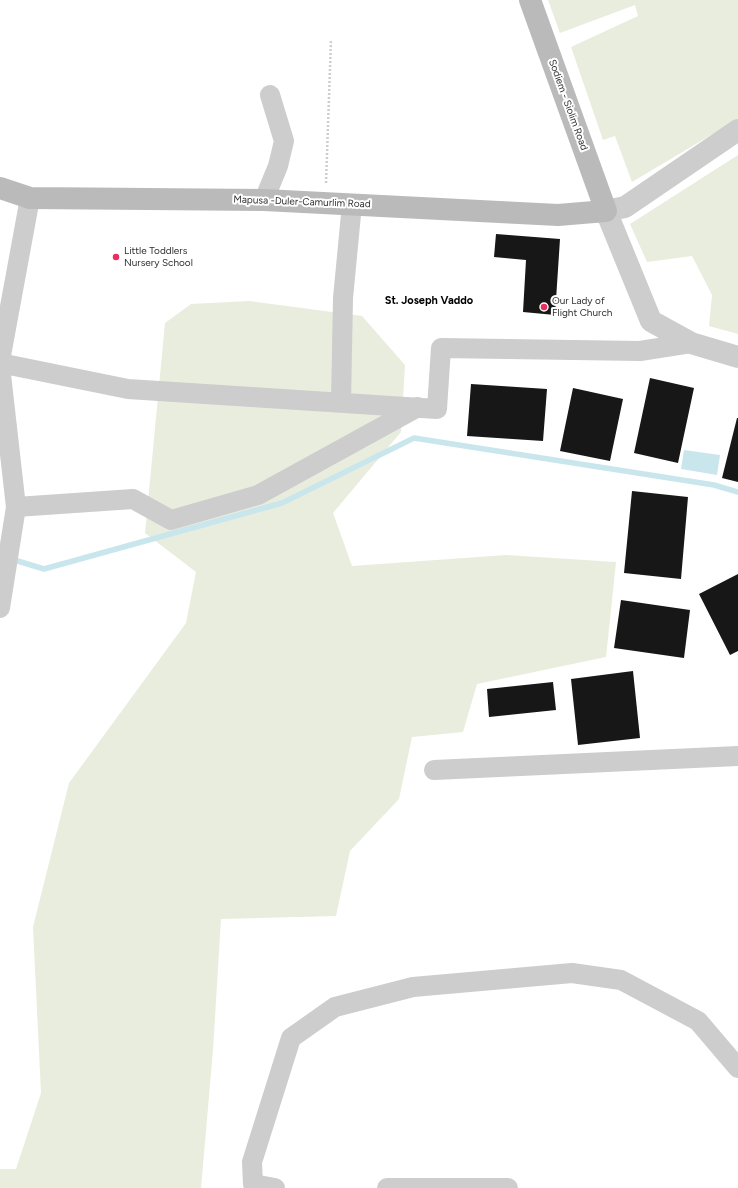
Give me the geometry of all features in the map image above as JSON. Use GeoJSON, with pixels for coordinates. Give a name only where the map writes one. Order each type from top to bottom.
{"type":"FeatureCollection","features":[{"type":"Feature","properties":{"kind":"main road","name":"Sodiem - Siolim Road"},"geometry":{"type":"LineString","coordinates":[[530,0],[606,211]]}},
{"type":"Feature","properties":{"kind":"main road","name":"Mapusa -Duler-Camurlim Road"},"geometry":{"type":"LineString","coordinates":[[0,188],[30,198],[264,200],[558,215],[606,211]]}},
{"type":"Feature","properties":{"kind":"street"},"geometry":{"type":"LineString","coordinates":[[264,200],[278,166],[284,141],[270,95]]}},
{"type":"Feature","properties":{"kind":"street"},"geometry":{"type":"LineString","coordinates":[[738,130],[625,206],[606,211],[652,321],[691,343],[738,357]]}},
{"type":"Feature","properties":{"kind":"street"},"geometry":{"type":"LineString","coordinates":[[30,198],[0,362],[128,389],[437,409],[441,348],[640,351],[691,343]]}},
{"type":"Feature","properties":{"kind":"street"},"geometry":{"type":"LineString","coordinates":[[341,402],[343,298],[352,204]]}},
{"type":"Feature","properties":{"kind":"street"},"geometry":{"type":"LineString","coordinates":[[0,366],[16,507],[0,608]]}},
{"type":"Feature","properties":{"kind":"street"},"geometry":{"type":"LineString","coordinates":[[16,507],[133,499],[171,520],[258,495],[418,407]]}},
{"type":"Feature","properties":{"kind":"street"},"geometry":{"type":"LineString","coordinates":[[434,770],[738,756]]}},
{"type":"Feature","properties":{"kind":"street"},"geometry":{"type":"LineString","coordinates":[[275,1188],[253,1184],[252,1162],[291,1038],[335,1007],[413,987],[572,973],[622,980],[698,1021],[738,1068]]}},
{"type":"Feature","properties":{"kind":"street"},"geometry":{"type":"LineString","coordinates":[[387,1188],[508,1188]]}},
{"type":"Feature","properties":{"kind":"path"},"geometry":{"type":"LineString","coordinates":[[325,202],[331,40]]}},
{"type":"Feature","properties":{"kind":"green space"},"geometry":{"type":"Polygon","coordinates":[[[548,0],[738,0],[738,119],[632,182],[615,136],[603,140],[571,47],[638,16],[635,5],[560,33],[548,0]]]}},
{"type":"Feature","properties":{"kind":"green space"},"geometry":{"type":"Polygon","coordinates":[[[738,155],[738,334],[709,326],[712,295],[692,256],[647,262],[630,224],[738,155]]]}},
{"type":"Feature","properties":{"kind":"green space"},"geometry":{"type":"Polygon","coordinates":[[[249,301],[362,316],[405,365],[401,432],[333,513],[352,566],[506,555],[616,562],[606,657],[477,684],[463,732],[412,737],[399,799],[350,851],[336,916],[221,919],[213,1050],[201,1188],[0,1188],[0,1169],[16,1169],[41,1093],[33,927],[69,783],[186,623],[196,572],[145,533],[165,323],[191,304],[249,301]]]}},
{"type":"Feature","properties":{"kind":"water"},"geometry":{"type":"Polygon","coordinates":[[[684,450],[720,455],[717,475],[681,469],[684,450]]]}},
{"type":"Feature","properties":{"kind":"building"},"geometry":{"type":"Polygon","coordinates":[[[496,234],[560,239],[555,315],[523,312],[526,260],[494,257],[496,234]]]}},
{"type":"Feature","properties":{"kind":"building"},"geometry":{"type":"Polygon","coordinates":[[[650,378],[694,388],[678,463],[634,453],[650,378]]]}},
{"type":"Feature","properties":{"kind":"building"},"geometry":{"type":"Polygon","coordinates":[[[471,384],[547,389],[543,441],[467,436],[471,384]]]}},
{"type":"Feature","properties":{"kind":"building"},"geometry":{"type":"Polygon","coordinates":[[[573,388],[623,399],[610,461],[560,451],[573,388]]]}},
{"type":"Feature","properties":{"kind":"building"},"geometry":{"type":"Polygon","coordinates":[[[738,418],[738,482],[722,478],[738,418]]]}},
{"type":"Feature","properties":{"kind":"building"},"geometry":{"type":"Polygon","coordinates":[[[632,491],[688,497],[681,579],[624,573],[632,491]]]}},
{"type":"Feature","properties":{"kind":"building"},"geometry":{"type":"Polygon","coordinates":[[[738,574],[738,651],[730,655],[699,594],[738,574]]]}},
{"type":"Feature","properties":{"kind":"building"},"geometry":{"type":"Polygon","coordinates":[[[621,600],[690,610],[684,658],[614,648],[621,600]]]}},
{"type":"Feature","properties":{"kind":"building"},"geometry":{"type":"Polygon","coordinates":[[[633,671],[640,738],[578,745],[571,679],[633,671]]]}},
{"type":"Feature","properties":{"kind":"building"},"geometry":{"type":"Polygon","coordinates":[[[553,682],[556,710],[489,717],[487,689],[553,682]]]}},
{"type":"Feature","properties":{"kind":"waterway"},"geometry":{"type":"LineString","coordinates":[[11,559],[44,569],[282,503],[414,438],[714,485],[738,492]]}},
{"type":"Feature","properties":{"kind":"place","name":"Little Toddlers Nursery School"},"geometry":{"type":"Point","coordinates":[116,257]}},
{"type":"Feature","properties":{"kind":"place","name":"Our Lady of Flight Church"},"geometry":{"type":"Point","coordinates":[544,307]}},
{"type":"Feature","properties":{"kind":"district","name":"St. Joseph Vaddo"},"geometry":{"type":"Point","coordinates":[429,301]}}]}
